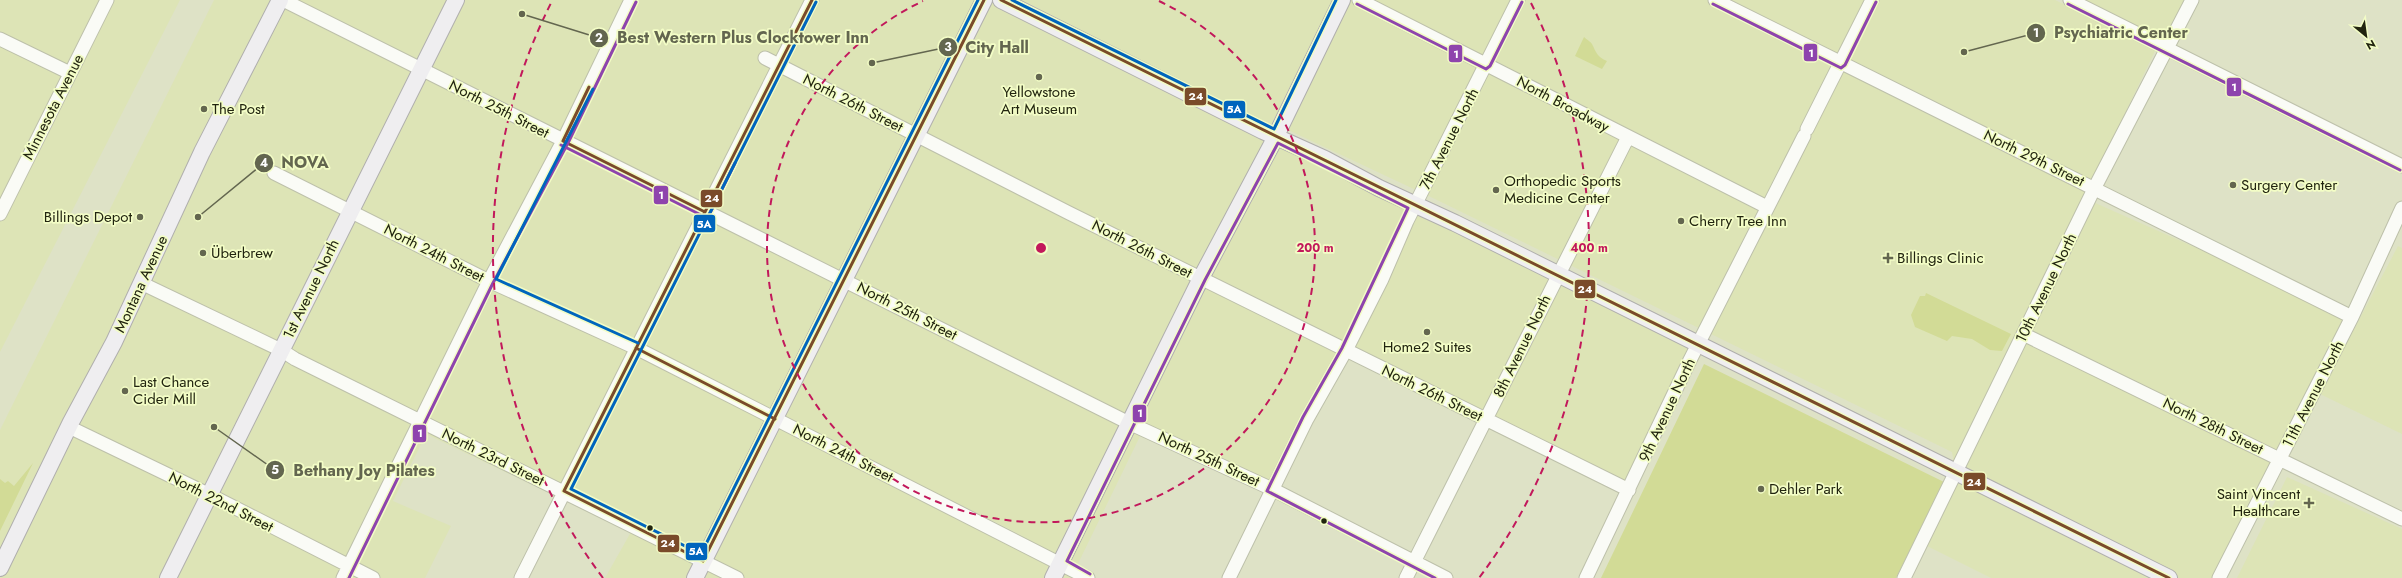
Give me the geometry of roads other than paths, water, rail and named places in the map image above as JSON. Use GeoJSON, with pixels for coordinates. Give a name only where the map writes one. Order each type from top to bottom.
{"type":"FeatureCollection","features":[{"type":"Feature","properties":{"kind":"main road","name":"Montana Avenue"},"geometry":{"type":"LineString","coordinates":[[0,568],[69,427],[114,342],[202,152],[282,0]]}},
{"type":"Feature","properties":{"kind":"main road","name":"1st Avenue North"},"geometry":{"type":"LineString","coordinates":[[168,578],[456,0]]}},
{"type":"Feature","properties":{"kind":"main road"},"geometry":{"type":"LineString","coordinates":[[695,578],[918,135],[984,0]]}},
{"type":"Feature","properties":{"kind":"main road"},"geometry":{"type":"LineString","coordinates":[[1000,0],[1276,136],[1326,159],[1415,206],[1456,223],[1956,474],[2170,578]]}},
{"type":"Feature","properties":{"kind":"main road"},"geometry":{"type":"LineString","coordinates":[[1053,578],[1200,278],[1276,136],[1342,0]]}},
{"type":"Feature","properties":{"kind":"street","name":"Minnesota Avenue"},"geometry":{"type":"LineString","coordinates":[[0,214],[107,0]]}},
{"type":"Feature","properties":{"kind":"street","name":"North 25th Street"},"geometry":{"type":"LineString","coordinates":[[282,0],[1129,423],[1272,489],[1414,563],[1446,578]]}},
{"type":"Feature","properties":{"kind":"street"},"geometry":{"type":"LineString","coordinates":[[343,578],[489,281],[563,141],[631,0]]}},
{"type":"Feature","properties":{"kind":"street"},"geometry":{"type":"LineString","coordinates":[[522,578],[564,491],[812,0]]}},
{"type":"Feature","properties":{"kind":"street","name":"North Broadway"},"geometry":{"type":"LineString","coordinates":[[1359,0],[1767,207]]}},
{"type":"Feature","properties":{"kind":"street","name":"7th Avenue North"},"geometry":{"type":"LineString","coordinates":[[1229,578],[1307,419],[1346,350],[1415,206],[1518,0]]}},
{"type":"Feature","properties":{"kind":"street","name":"North 29th Street"},"geometry":{"type":"LineString","coordinates":[[1715,0],[2352,317]]}},
{"type":"Feature","properties":{"kind":"street","name":"9th Avenue North"},"geometry":{"type":"LineString","coordinates":[[1586,578],[1767,207],[1872,0]]}},
{"type":"Feature","properties":{"kind":"street"},"geometry":{"type":"LineString","coordinates":[[2070,0],[2402,166]]}},
{"type":"Feature","properties":{"kind":"street","name":"10th Avenue North"},"geometry":{"type":"LineString","coordinates":[[1904,578],[2094,189],[2192,0]]}},
{"type":"Feature","properties":{"kind":"street"},"geometry":{"type":"LineString","coordinates":[[0,39],[70,73]]}},
{"type":"Feature","properties":{"kind":"street","name":"North 26th Street"},"geometry":{"type":"LineString","coordinates":[[765,58],[1200,278],[1485,420],[1630,490]]}},
{"type":"Feature","properties":{"kind":"street","name":"8th Avenue North"},"geometry":{"type":"LineString","coordinates":[[1406,578],[1553,284],[1560,275],[1628,137]]}},
{"type":"Feature","properties":{"kind":"street","name":"North 24th Street"},"geometry":{"type":"LineString","coordinates":[[274,173],[489,281],[636,348],[1088,578]]}},
{"type":"Feature","properties":{"kind":"street","name":"11th Avenue North"},"geometry":{"type":"LineString","coordinates":[[2219,578],[2352,317],[2402,208]]}},
{"type":"Feature","properties":{"kind":"street","name":"North 23rd Street"},"geometry":{"type":"LineString","coordinates":[[141,283],[281,350],[737,578]]}},
{"type":"Feature","properties":{"kind":"street","name":"North 28th Street"},"geometry":{"type":"LineString","coordinates":[[2023,334],[2402,519]]}},
{"type":"Feature","properties":{"kind":"street","name":"North 22nd Street"},"geometry":{"type":"LineString","coordinates":[[69,427],[210,495],[282,533],[374,578]]}},
{"type":"Feature","properties":{"kind":"place","name":"Best Western Plus Clocktower Inn"},"geometry":{"type":"Point","coordinates":[522,14]}},
{"type":"Feature","properties":{"kind":"place","name":"Psychiatric Center"},"geometry":{"type":"Point","coordinates":[1964,52]}},
{"type":"Feature","properties":{"kind":"place","name":"City Hall"},"geometry":{"type":"Point","coordinates":[872,63]}},
{"type":"Feature","properties":{"kind":"place","name":"Yellowstone Art Museum"},"geometry":{"type":"Point","coordinates":[1039,77]}},
{"type":"Feature","properties":{"kind":"place","name":"The Post"},"geometry":{"type":"Point","coordinates":[204,109]}},
{"type":"Feature","properties":{"kind":"place","name":"Surgery Center"},"geometry":{"type":"Point","coordinates":[2233,185]}},
{"type":"Feature","properties":{"kind":"place","name":"Orthopedic Sports Medicine Center"},"geometry":{"type":"Point","coordinates":[1496,190]}},
{"type":"Feature","properties":{"kind":"place","name":"Billings Depot"},"geometry":{"type":"Point","coordinates":[140,217]}},
{"type":"Feature","properties":{"kind":"place","name":"NOVA"},"geometry":{"type":"Point","coordinates":[198,217]}},
{"type":"Feature","properties":{"kind":"place","name":"Cherry Tree Inn"},"geometry":{"type":"Point","coordinates":[1681,221]}},
{"type":"Feature","properties":{"kind":"place","name":"Überbrew"},"geometry":{"type":"Point","coordinates":[203,253]}},
{"type":"Feature","properties":{"kind":"place","name":"Billings Clinic"},"geometry":{"type":"Point","coordinates":[1888,258]}},
{"type":"Feature","properties":{"kind":"place","name":"Home2 Suites"},"geometry":{"type":"Point","coordinates":[1427,332]}},
{"type":"Feature","properties":{"kind":"place","name":"Last Chance Cider Mill"},"geometry":{"type":"Point","coordinates":[125,391]}},
{"type":"Feature","properties":{"kind":"place","name":"Bethany Joy Pilates"},"geometry":{"type":"Point","coordinates":[214,427]}},
{"type":"Feature","properties":{"kind":"place","name":"Dehler Park"},"geometry":{"type":"Point","coordinates":[1761,489]}},
{"type":"Feature","properties":{"kind":"place","name":"Saint Vincent Healthcare"},"geometry":{"type":"Point","coordinates":[2309,503]}}]}
